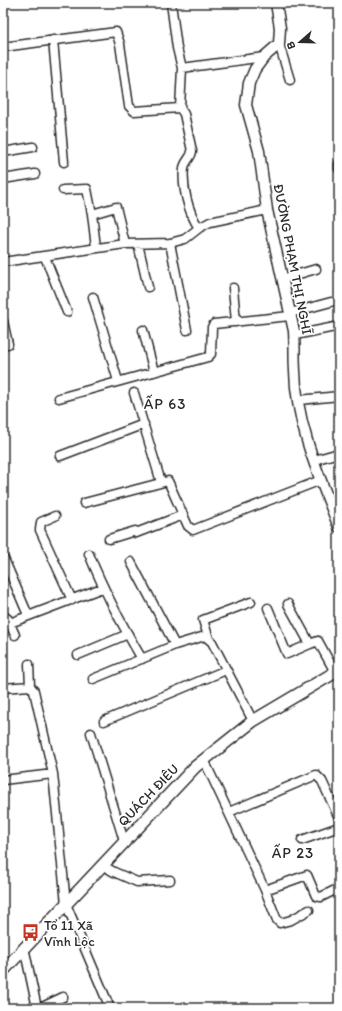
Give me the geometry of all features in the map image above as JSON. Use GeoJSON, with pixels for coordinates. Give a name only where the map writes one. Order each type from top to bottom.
{"type":"FeatureCollection","features":[{"type":"Feature","properties":{"kind":"main road","name":"QUÁCH ĐIÊU"},"geometry":{"type":"LineString","coordinates":[[3,971],[124,841],[204,760],[253,721],[337,671]]}},
{"type":"Feature","properties":{"kind":"street"},"geometry":{"type":"LineString","coordinates":[[171,3],[177,48],[182,68],[180,108],[184,114],[192,151],[191,156],[184,168],[187,199],[192,218],[199,228]]}},
{"type":"Feature","properties":{"kind":"street"},"geometry":{"type":"LineString","coordinates":[[276,3],[280,28],[279,44],[290,80]]}},
{"type":"Feature","properties":{"kind":"street"},"geometry":{"type":"LineString","coordinates":[[3,47],[116,32],[120,44],[130,108],[134,111],[180,108]]}},
{"type":"Feature","properties":{"kind":"street"},"geometry":{"type":"LineString","coordinates":[[53,40],[64,162]]}},
{"type":"Feature","properties":{"kind":"street","name":"ĐƯỜNG PHẠM THỊ NGHĨ"},"geometry":{"type":"LineString","coordinates":[[279,44],[264,57],[256,69],[249,83],[246,105],[259,152],[267,210],[294,335],[296,351],[295,371],[306,436],[339,527]]}},
{"type":"Feature","properties":{"kind":"street"},"geometry":{"type":"LineString","coordinates":[[182,68],[264,57]]}},
{"type":"Feature","properties":{"kind":"street"},"geometry":{"type":"LineString","coordinates":[[3,152],[33,147]]}},
{"type":"Feature","properties":{"kind":"street"},"geometry":{"type":"LineString","coordinates":[[339,164],[339,169]]}},
{"type":"Feature","properties":{"kind":"street"},"geometry":{"type":"LineString","coordinates":[[3,179],[35,174]]}},
{"type":"Feature","properties":{"kind":"street"},"geometry":{"type":"LineString","coordinates":[[63,190],[87,189],[96,247]]}},
{"type":"Feature","properties":{"kind":"street"},"geometry":{"type":"LineString","coordinates":[[92,214],[116,207],[125,244]]}},
{"type":"Feature","properties":{"kind":"street"},"geometry":{"type":"LineString","coordinates":[[3,262],[45,257],[96,247],[125,244],[170,243],[185,239],[199,228],[215,220],[267,210]]}},
{"type":"Feature","properties":{"kind":"street"},"geometry":{"type":"LineString","coordinates":[[170,243],[187,330]]}},
{"type":"Feature","properties":{"kind":"street"},"geometry":{"type":"LineString","coordinates":[[138,244],[148,287]]}},
{"type":"Feature","properties":{"kind":"street"},"geometry":{"type":"LineString","coordinates":[[45,257],[66,312]]}},
{"type":"Feature","properties":{"kind":"street"},"geometry":{"type":"LineString","coordinates":[[282,279],[316,269]]}},
{"type":"Feature","properties":{"kind":"street"},"geometry":{"type":"LineString","coordinates":[[233,288],[236,322]]}},
{"type":"Feature","properties":{"kind":"street"},"geometry":{"type":"LineString","coordinates":[[93,297],[118,381]]}},
{"type":"Feature","properties":{"kind":"street"},"geometry":{"type":"LineString","coordinates":[[59,398],[208,357],[211,354],[212,327],[214,324],[290,315],[331,302]]}},
{"type":"Feature","properties":{"kind":"street"},"geometry":{"type":"LineString","coordinates":[[3,321],[8,344]]}},
{"type":"Feature","properties":{"kind":"street"},"geometry":{"type":"LineString","coordinates":[[294,335],[335,327]]}},
{"type":"Feature","properties":{"kind":"street"},"geometry":{"type":"LineString","coordinates":[[143,330],[154,372]]}},
{"type":"Feature","properties":{"kind":"street"},"geometry":{"type":"LineString","coordinates":[[134,393],[161,482]]}},
{"type":"Feature","properties":{"kind":"street"},"geometry":{"type":"LineString","coordinates":[[299,400],[339,396]]}},
{"type":"Feature","properties":{"kind":"street"},"geometry":{"type":"LineString","coordinates":[[60,456],[144,424]]}},
{"type":"Feature","properties":{"kind":"street"},"geometry":{"type":"LineString","coordinates":[[314,460],[339,453]]}},
{"type":"Feature","properties":{"kind":"street"},"geometry":{"type":"LineString","coordinates":[[84,503],[161,482],[170,482],[188,526],[193,530],[321,480]]}},
{"type":"Feature","properties":{"kind":"street"},"geometry":{"type":"LineString","coordinates":[[109,540],[183,515]]}},
{"type":"Feature","properties":{"kind":"street"},"geometry":{"type":"LineString","coordinates":[[55,516],[41,522],[40,530],[72,600]]}},
{"type":"Feature","properties":{"kind":"street"},"geometry":{"type":"LineString","coordinates":[[89,554],[102,588],[142,659]]}},
{"type":"Feature","properties":{"kind":"street"},"geometry":{"type":"LineString","coordinates":[[4,559],[5,570],[28,615]]}},
{"type":"Feature","properties":{"kind":"street"},"geometry":{"type":"LineString","coordinates":[[131,562],[175,645]]}},
{"type":"Feature","properties":{"kind":"street"},"geometry":{"type":"LineString","coordinates":[[10,623],[102,588]]}},
{"type":"Feature","properties":{"kind":"street"},"geometry":{"type":"LineString","coordinates":[[209,639],[203,620],[251,602]]}},
{"type":"Feature","properties":{"kind":"street"},"geometry":{"type":"LineString","coordinates":[[288,604],[310,644]]}},
{"type":"Feature","properties":{"kind":"street"},"geometry":{"type":"LineString","coordinates":[[268,608],[287,654],[318,641],[337,671]]}},
{"type":"Feature","properties":{"kind":"street"},"geometry":{"type":"LineString","coordinates":[[3,615],[6,616],[15,635]]}},
{"type":"Feature","properties":{"kind":"street"},"geometry":{"type":"LineString","coordinates":[[78,655],[128,634]]}},
{"type":"Feature","properties":{"kind":"street"},"geometry":{"type":"LineString","coordinates":[[93,679],[175,645],[205,636],[212,642],[253,721]]}},
{"type":"Feature","properties":{"kind":"street"},"geometry":{"type":"LineString","coordinates":[[29,664],[30,686],[34,691],[53,774],[66,904],[110,1008]]}},
{"type":"Feature","properties":{"kind":"street"},"geometry":{"type":"LineString","coordinates":[[104,721],[226,670]]}},
{"type":"Feature","properties":{"kind":"street"},"geometry":{"type":"LineString","coordinates":[[3,688],[30,686]]}},
{"type":"Feature","properties":{"kind":"street"},"geometry":{"type":"LineString","coordinates":[[91,733],[124,841]]}},
{"type":"Feature","properties":{"kind":"street"},"geometry":{"type":"LineString","coordinates":[[204,760],[265,890],[277,920],[280,923],[291,920],[309,910]]}},
{"type":"Feature","properties":{"kind":"street"},"geometry":{"type":"LineString","coordinates":[[3,780],[53,774]]}},
{"type":"Feature","properties":{"kind":"street"},"geometry":{"type":"LineString","coordinates":[[228,812],[316,775],[322,781],[339,818]]}},
{"type":"Feature","properties":{"kind":"street"},"geometry":{"type":"LineString","coordinates":[[302,840],[339,827]]}},
{"type":"Feature","properties":{"kind":"street"},"geometry":{"type":"LineString","coordinates":[[102,865],[137,882],[170,880]]}},
{"type":"Feature","properties":{"kind":"street"},"geometry":{"type":"LineString","coordinates":[[265,890],[307,875],[316,896],[321,897],[339,888]]}},
{"type":"Feature","properties":{"kind":"street"},"geometry":{"type":"LineString","coordinates":[[24,947],[37,1008]]}},
{"type":"Feature","properties":{"kind":"street"},"geometry":{"type":"LineString","coordinates":[[40,1008],[64,997]]}},
{"type":"Feature","properties":{"kind":"place","name":"Tổ 11 Xã Vĩnh Lộc"},"geometry":{"type":"Point","coordinates":[31,933]}},
{"type":"Feature","properties":{"kind":"district","name":"ẤP 63"},"geometry":{"type":"Point","coordinates":[165,404]}},
{"type":"Feature","properties":{"kind":"district","name":"ẤP 23"},"geometry":{"type":"Point","coordinates":[293,853]}}]}
